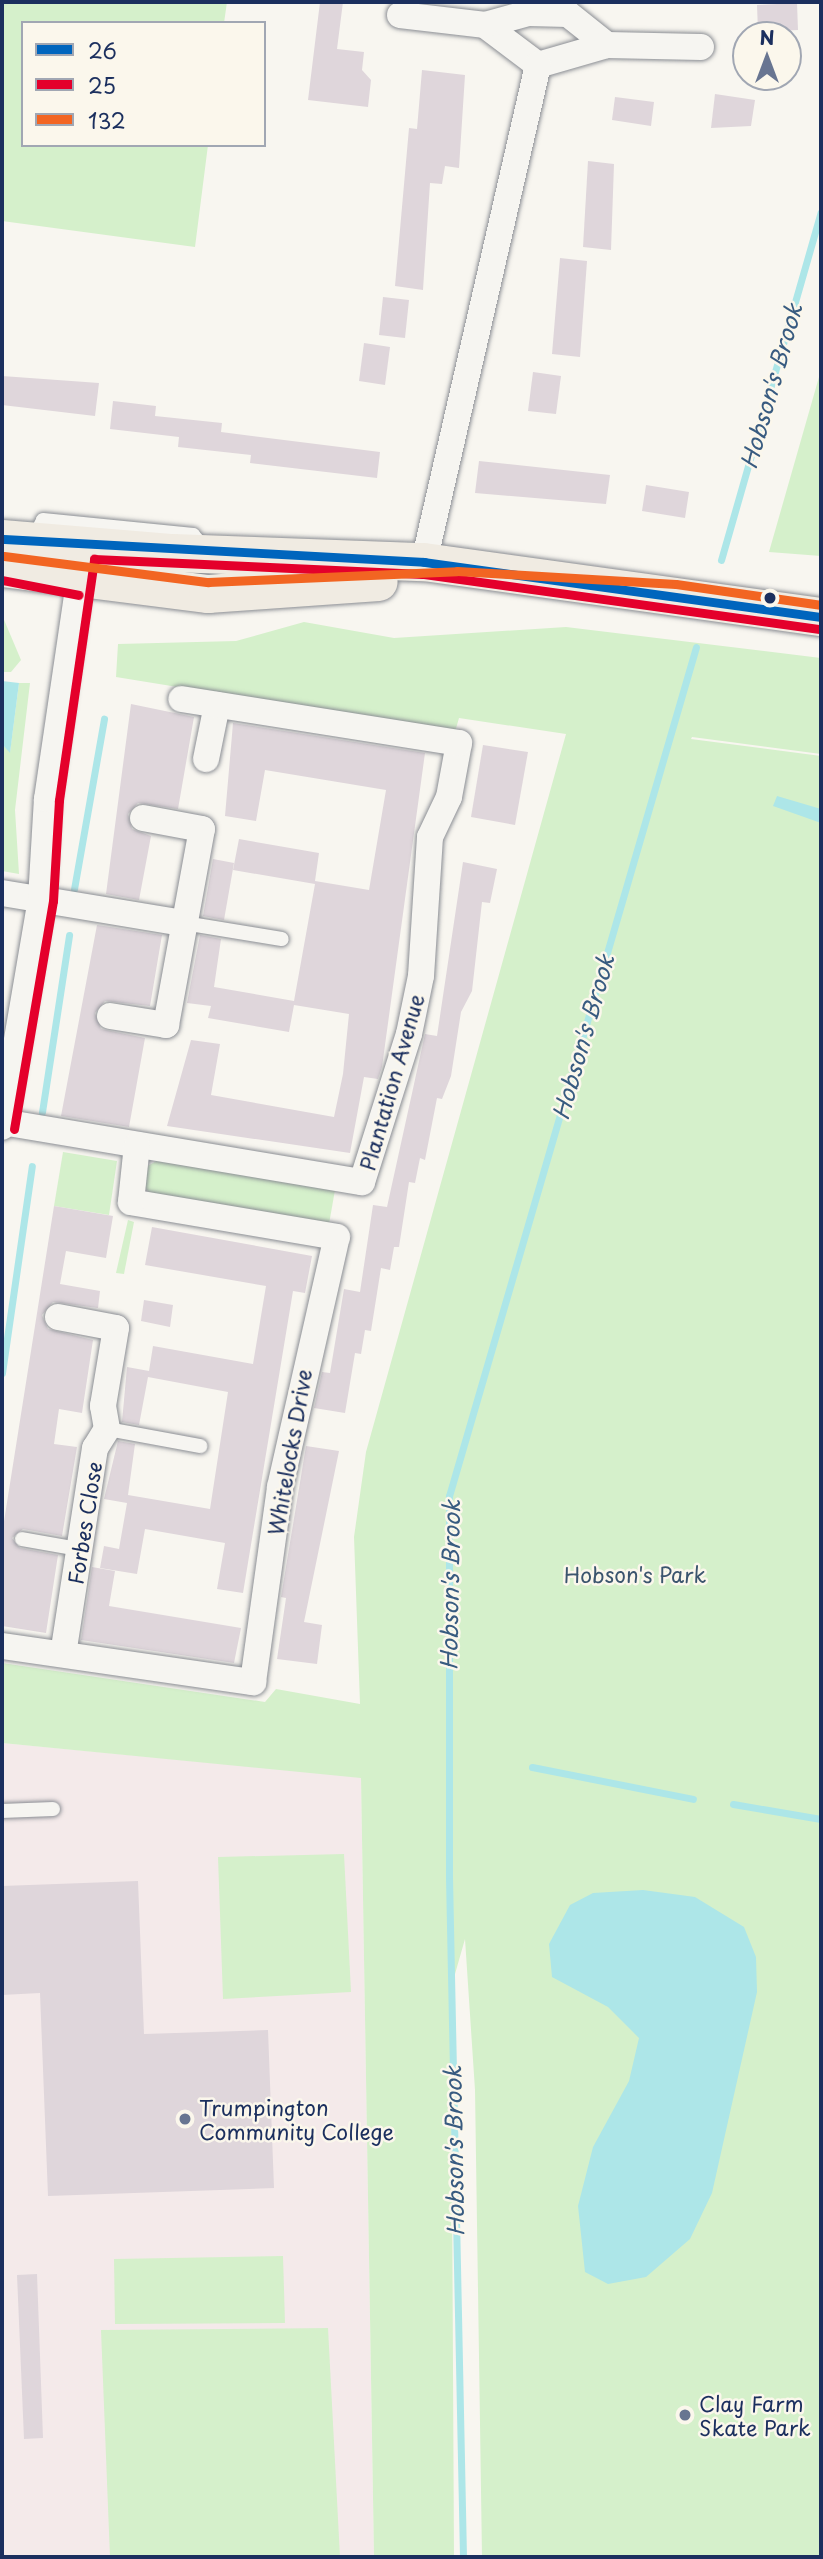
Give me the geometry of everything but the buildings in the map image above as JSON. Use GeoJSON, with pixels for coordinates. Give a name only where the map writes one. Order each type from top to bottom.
{"type":"FeatureCollection","features":[{"type":"Feature","properties":{"kind":"main road"},"geometry":{"type":"LineString","coordinates":[[17,540],[82,565],[239,592],[397,581],[675,596]]}},
{"type":"Feature","properties":{"kind":"main road"},"geometry":{"type":"LineString","coordinates":[[2,568],[210,555],[424,562],[821,617]]}},
{"type":"Feature","properties":{"kind":"street"},"geometry":{"type":"LineString","coordinates":[[400,15],[485,25],[528,13],[568,14],[607,45]]}},
{"type":"Feature","properties":{"kind":"street"},"geometry":{"type":"LineString","coordinates":[[485,25],[538,65]]}},
{"type":"Feature","properties":{"kind":"street"},"geometry":{"type":"LineString","coordinates":[[538,65],[607,45],[701,47]]}},
{"type":"Feature","properties":{"kind":"street"},"geometry":{"type":"LineString","coordinates":[[424,562],[538,65]]}},
{"type":"Feature","properties":{"kind":"street"},"geometry":{"type":"LineString","coordinates":[[2,1124],[41,899],[47,799],[82,565]]}},
{"type":"Feature","properties":{"kind":"street","name":"Plantation Avenue"},"geometry":{"type":"LineString","coordinates":[[2,1124],[362,1182],[421,976],[430,837],[449,797],[459,743],[181,699]]}},
{"type":"Feature","properties":{"kind":"street"},"geometry":{"type":"LineString","coordinates":[[206,758],[216,705]]}},
{"type":"Feature","properties":{"kind":"street"},"geometry":{"type":"LineString","coordinates":[[110,1016],[166,1026],[202,828],[143,818]]}},
{"type":"Feature","properties":{"kind":"street"},"geometry":{"type":"LineString","coordinates":[[2,893],[184,923]]}},
{"type":"Feature","properties":{"kind":"street","name":"Whitelocks Drive"},"geometry":{"type":"LineString","coordinates":[[2,1646],[253,1682],[280,1487],[337,1237],[131,1202],[137,1145]]}},
{"type":"Feature","properties":{"kind":"street","name":"Forbes Close"},"geometry":{"type":"LineString","coordinates":[[58,1318],[116,1328],[103,1406],[107,1429],[95,1448],[63,1654]]}},
{"type":"Feature","properties":{"kind":"lane"},"geometry":{"type":"LineString","coordinates":[[17,540],[43,520],[193,535],[239,592]]}},
{"type":"Feature","properties":{"kind":"lane"},"geometry":{"type":"LineString","coordinates":[[184,923],[282,939]]}},
{"type":"Feature","properties":{"kind":"lane"},"geometry":{"type":"LineString","coordinates":[[107,1429],[200,1446]]}},
{"type":"Feature","properties":{"kind":"lane"},"geometry":{"type":"LineString","coordinates":[[22,1539],[79,1549]]}},
{"type":"Feature","properties":{"kind":"lane"},"geometry":{"type":"LineString","coordinates":[[2,1811],[53,1809]]}},
{"type":"Feature","properties":{"kind":"shaded area","name":"Trumpington Community College"},"geometry":{"type":"Polygon","coordinates":[[[2,1743],[361,1777],[374,2557],[2,2557],[2,1743]]]}},
{"type":"Feature","properties":{"kind":"green space"},"geometry":{"type":"Polygon","coordinates":[[[2,2],[227,2],[224,21],[21,21],[21,147],[208,147],[195,247],[2,221],[2,2]]]}},
{"type":"Feature","properties":{"kind":"green space"},"geometry":{"type":"Polygon","coordinates":[[[821,370],[821,556],[769,552],[821,370]]]}},
{"type":"Feature","properties":{"kind":"green space"},"geometry":{"type":"Polygon","coordinates":[[[2,615],[21,660],[11,672],[2,672],[2,615]]]}},
{"type":"Feature","properties":{"kind":"green space","name":"Hobson's Park"},"geometry":{"type":"Polygon","coordinates":[[[304,622],[394,638],[566,627],[821,658],[821,754],[692,737],[691,739],[821,756],[821,2557],[482,2557],[475,2090],[465,1939],[451,1988],[454,2557],[374,2557],[361,1778],[2,1743],[2,1663],[265,1702],[276,1689],[360,1704],[354,1537],[366,1452],[566,734],[459,718],[455,732],[116,677],[118,644],[236,641],[304,622]]]}},
{"type":"Feature","properties":{"kind":"green space"},"geometry":{"type":"Polygon","coordinates":[[[19,683],[30,683],[15,810],[19,874],[2,871],[2,744],[10,752],[19,683]]]}},
{"type":"Feature","properties":{"kind":"green space"},"geometry":{"type":"Polygon","coordinates":[[[63,1152],[117,1161],[109,1215],[54,1206],[63,1152]]]}},
{"type":"Feature","properties":{"kind":"green space"},"geometry":{"type":"Polygon","coordinates":[[[160,1159],[335,1190],[329,1224],[153,1196],[143,1186],[144,1168],[160,1159]]]}},
{"type":"Feature","properties":{"kind":"green space"},"geometry":{"type":"Polygon","coordinates":[[[128,1220],[134,1222],[124,1274],[116,1273],[128,1220]]]}},
{"type":"Feature","properties":{"kind":"green space"},"geometry":{"type":"Polygon","coordinates":[[[344,1854],[351,1992],[223,1999],[218,1857],[344,1854]]]}},
{"type":"Feature","properties":{"kind":"green space"},"geometry":{"type":"Polygon","coordinates":[[[283,2256],[285,2323],[115,2324],[114,2259],[283,2256]]]}},
{"type":"Feature","properties":{"kind":"green space"},"geometry":{"type":"Polygon","coordinates":[[[328,2328],[340,2557],[110,2557],[101,2330],[328,2328]]]}},
{"type":"Feature","properties":{"kind":"water"},"geometry":{"type":"Polygon","coordinates":[[[2,681],[19,683],[10,753],[2,744],[2,681]]]}},
{"type":"Feature","properties":{"kind":"water"},"geometry":{"type":"Polygon","coordinates":[[[777,796],[821,809],[821,823],[773,806],[777,796]]]}},
{"type":"Feature","properties":{"kind":"water"},"geometry":{"type":"Polygon","coordinates":[[[643,1890],[695,1897],[744,1927],[756,1957],[757,1992],[712,2193],[690,2239],[646,2277],[608,2284],[585,2272],[578,2206],[593,2147],[629,2081],[639,2038],[608,2007],[552,1977],[549,1944],[570,1905],[593,1893],[643,1890]]]}},
{"type":"Feature","properties":{"kind":"waterway","name":"Hobson's Brook"},"geometry":{"type":"LineString","coordinates":[[721,560],[821,212]]}},
{"type":"Feature","properties":{"kind":"waterway","name":"Hobson's Brook"},"geometry":{"type":"LineString","coordinates":[[463,2557],[449,1875],[449,1496],[696,647]]}},
{"type":"Feature","properties":{"kind":"waterway"},"geometry":{"type":"LineString","coordinates":[[74,889],[104,719]]}},
{"type":"Feature","properties":{"kind":"waterway"},"geometry":{"type":"LineString","coordinates":[[42,1112],[69,935]]}},
{"type":"Feature","properties":{"kind":"waterway"},"geometry":{"type":"LineString","coordinates":[[2,1373],[32,1166]]}},
{"type":"Feature","properties":{"kind":"waterway"},"geometry":{"type":"LineString","coordinates":[[532,1767],[693,1799]]}},
{"type":"Feature","properties":{"kind":"waterway"},"geometry":{"type":"LineString","coordinates":[[733,1804],[821,1819]]}},
{"type":"Feature","properties":{"kind":"transit line","name":"26"},"geometry":{"type":"LineString","coordinates":[[2,539],[424,562],[821,617]]}},
{"type":"Feature","properties":{"kind":"transit line","name":"132"},"geometry":{"type":"LineString","coordinates":[[4,556],[208,582],[457,571],[676,584],[821,605]]}},
{"type":"Feature","properties":{"kind":"transit line","name":"25"},"geometry":{"type":"LineString","coordinates":[[14,1129],[53,901],[59,800],[94,559],[423,574],[819,629]]}},
{"type":"Feature","properties":{"kind":"transit line","name":"25"},"geometry":{"type":"LineString","coordinates":[[2,580],[79,595]]}},
{"type":"Feature","properties":{"kind":"place","name":"Trumpington Community College"},"geometry":{"type":"Point","coordinates":[185,2119]}},
{"type":"Feature","properties":{"kind":"place","name":"Clay Farm Skate Park"},"geometry":{"type":"Point","coordinates":[685,2415]}}]}
